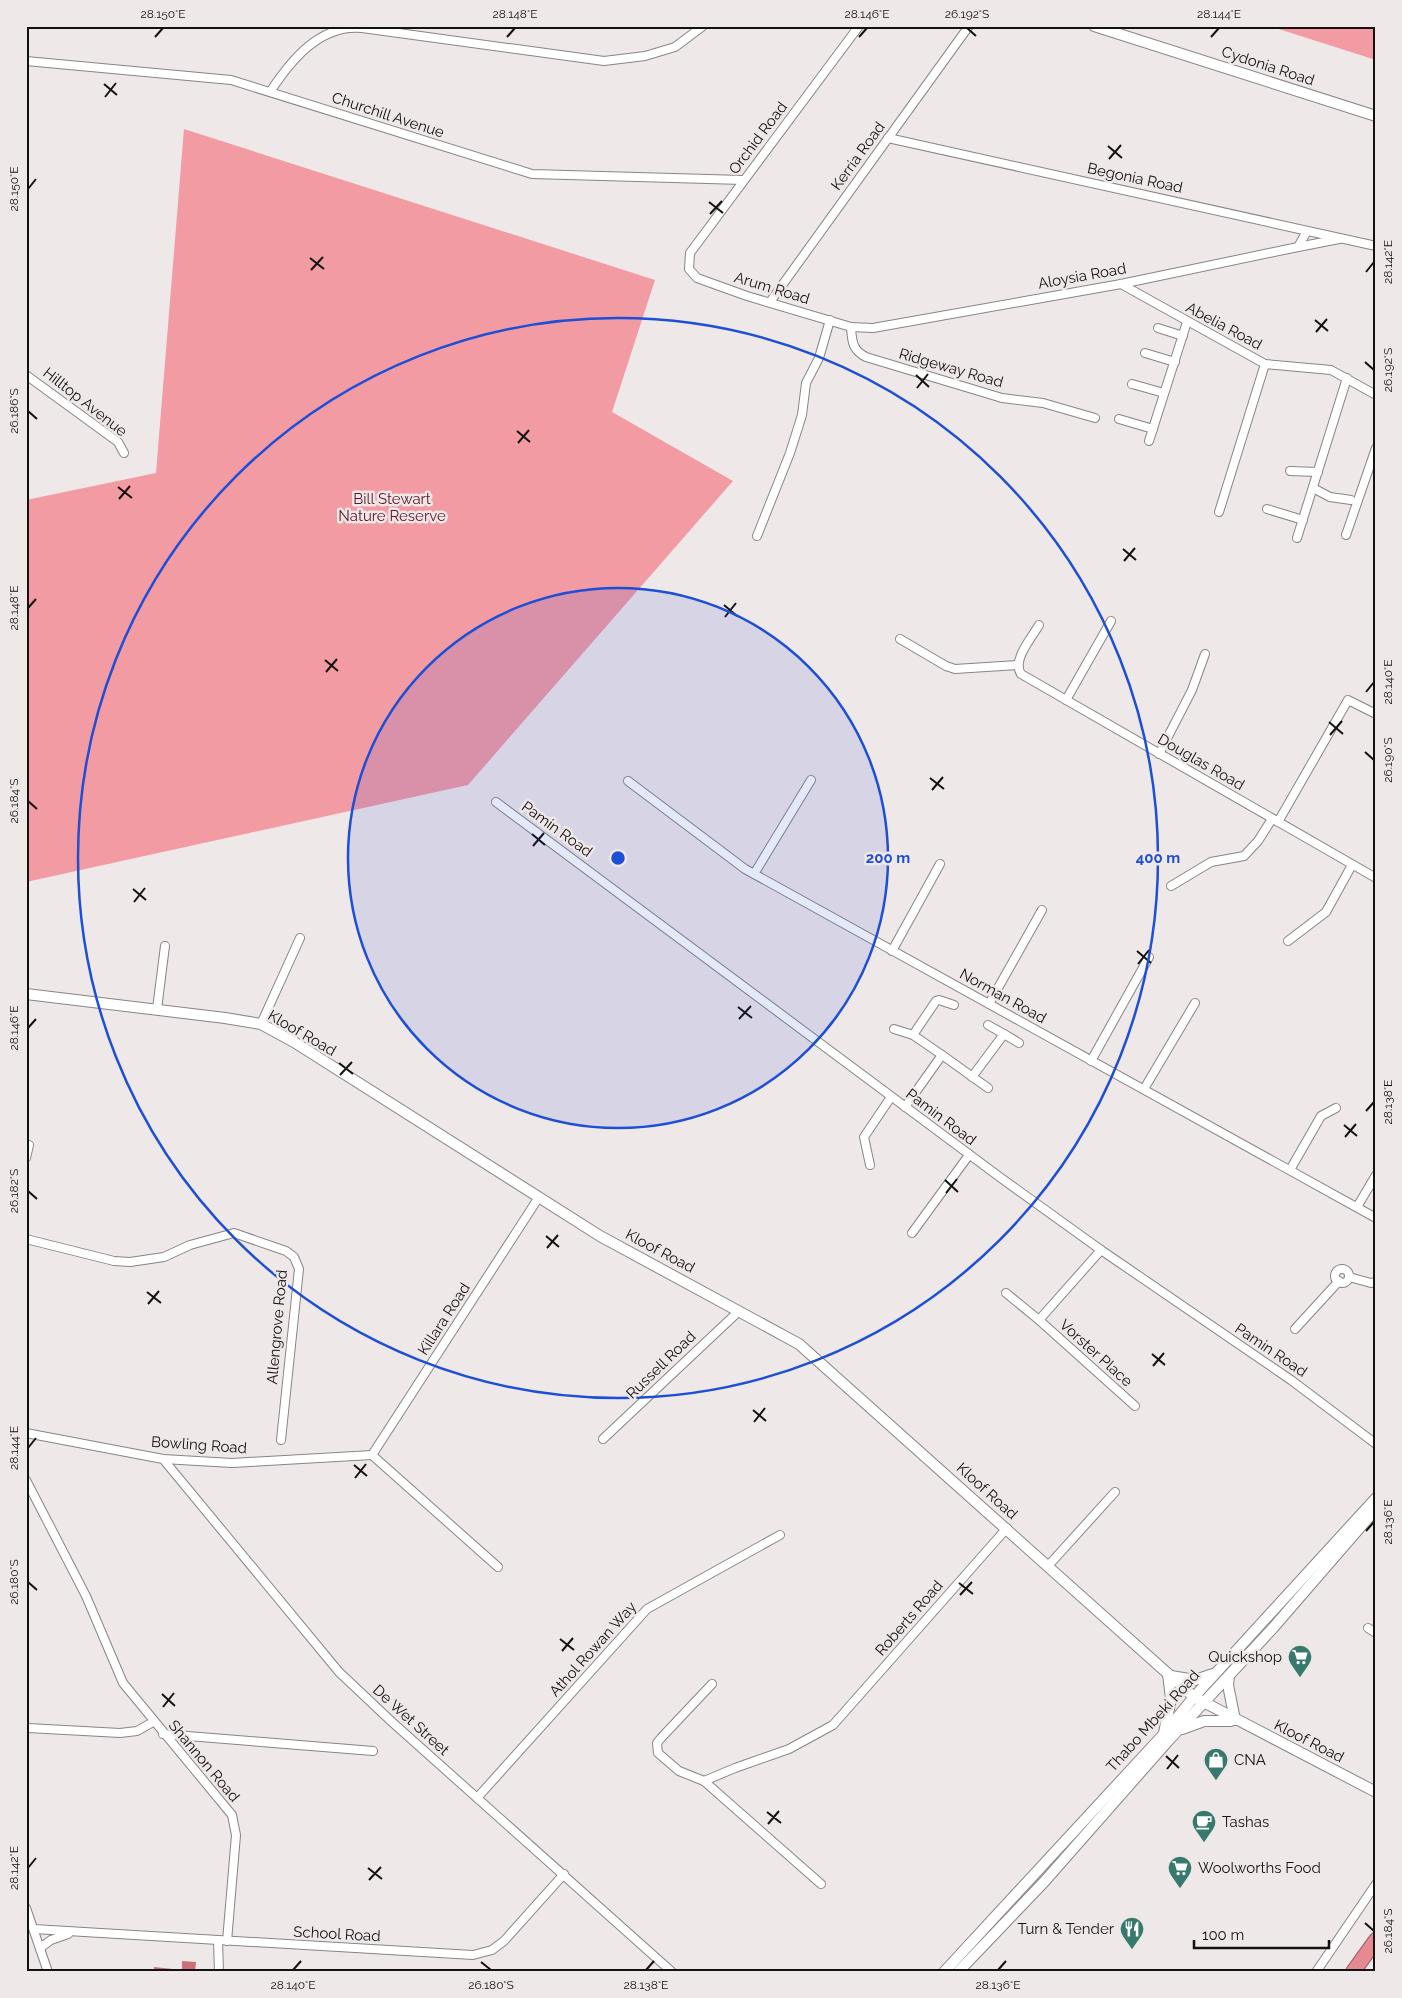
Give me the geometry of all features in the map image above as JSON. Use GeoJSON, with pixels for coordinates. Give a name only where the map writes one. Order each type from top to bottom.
{"type":"FeatureCollection","features":[{"type":"Feature","properties":{"kind":"highway"},"geometry":{"type":"LineString","coordinates":[[1353,1972],[1376,1940]]}},
{"type":"Feature","properties":{"kind":"main road","name":"Cydonia Road"},"geometry":{"type":"LineString","coordinates":[[1094,26],[1376,116]]}},
{"type":"Feature","properties":{"kind":"main road","name":"Kloof Road"},"geometry":{"type":"LineString","coordinates":[[26,994],[157,1009],[261,1024],[294,1042],[600,1236],[787,1336],[818,1360],[1194,1697],[1376,1792]]}},
{"type":"Feature","properties":{"kind":"main road","name":"Thabo Mbeki Road"},"geometry":{"type":"LineString","coordinates":[[956,1969],[1044,1882],[1228,1676],[1376,1498]]}},
{"type":"Feature","properties":{"kind":"main road","name":"Thabo Mbeki Road"},"geometry":{"type":"LineString","coordinates":[[956,1969],[1034,1877],[1163,1735],[1194,1697],[1376,1509]]}},
{"type":"Feature","properties":{"kind":"main road"},"geometry":{"type":"LineString","coordinates":[[1163,1735],[1172,1699],[1169,1674],[1195,1680],[1217,1672]]}},
{"type":"Feature","properties":{"kind":"main road"},"geometry":{"type":"LineString","coordinates":[[1177,1731],[1204,1721],[1237,1721],[1228,1685],[1228,1676]]}},
{"type":"Feature","properties":{"kind":"main road"},"geometry":{"type":"LineString","coordinates":[[944,1972],[956,1969]]}},
{"type":"Feature","properties":{"kind":"street"},"geometry":{"type":"LineString","coordinates":[[270,92],[278,79],[315,40],[340,28],[362,28],[604,61],[645,56],[675,46],[703,26]]}},
{"type":"Feature","properties":{"kind":"street","name":"Orchid Road"},"geometry":{"type":"LineString","coordinates":[[689,269],[690,253],[859,26]]}},
{"type":"Feature","properties":{"kind":"street","name":"Kerria Road"},"geometry":{"type":"LineString","coordinates":[[770,302],[969,26]]}},
{"type":"Feature","properties":{"kind":"street","name":"Churchill Avenue"},"geometry":{"type":"LineString","coordinates":[[26,61],[217,77],[532,174],[743,180]]}},
{"type":"Feature","properties":{"kind":"street","name":"Begonia Road"},"geometry":{"type":"LineString","coordinates":[[888,138],[1376,246]]}},
{"type":"Feature","properties":{"kind":"street"},"geometry":{"type":"LineString","coordinates":[[1298,247],[1308,231]]}},
{"type":"Feature","properties":{"kind":"street","name":"Aloysia Road"},"geometry":{"type":"LineString","coordinates":[[852,327],[873,328],[1121,284],[1341,239]]}},
{"type":"Feature","properties":{"kind":"street","name":"Arum Road"},"geometry":{"type":"LineString","coordinates":[[689,269],[700,280],[852,327]]}},
{"type":"Feature","properties":{"kind":"street","name":"Abelia Road"},"geometry":{"type":"LineString","coordinates":[[1121,284],[1265,364],[1324,368],[1347,378],[1376,395]]}},
{"type":"Feature","properties":{"kind":"street"},"geometry":{"type":"LineString","coordinates":[[756,536],[790,452],[802,415],[806,384],[820,358],[830,320]]}},
{"type":"Feature","properties":{"kind":"street"},"geometry":{"type":"LineString","coordinates":[[1149,442],[1187,322]]}},
{"type":"Feature","properties":{"kind":"street","name":"Ridgeway Road"},"geometry":{"type":"LineString","coordinates":[[852,327],[852,344],[866,358],[1002,398],[1043,403],[1095,418]]}},
{"type":"Feature","properties":{"kind":"street"},"geometry":{"type":"LineString","coordinates":[[1158,328],[1183,336]]}},
{"type":"Feature","properties":{"kind":"street"},"geometry":{"type":"LineString","coordinates":[[1145,354],[1175,362]]}},
{"type":"Feature","properties":{"kind":"street"},"geometry":{"type":"LineString","coordinates":[[1219,512],[1265,364]]}},
{"type":"Feature","properties":{"kind":"street","name":"Hilltop Avenue"},"geometry":{"type":"LineString","coordinates":[[26,375],[118,442],[124,453]]}},
{"type":"Feature","properties":{"kind":"street"},"geometry":{"type":"LineString","coordinates":[[1297,538],[1347,378]]}},
{"type":"Feature","properties":{"kind":"street"},"geometry":{"type":"LineString","coordinates":[[1132,384],[1164,393]]}},
{"type":"Feature","properties":{"kind":"street"},"geometry":{"type":"LineString","coordinates":[[1119,419],[1153,429]]}},
{"type":"Feature","properties":{"kind":"street"},"geometry":{"type":"LineString","coordinates":[[1346,535],[1376,448]]}},
{"type":"Feature","properties":{"kind":"street"},"geometry":{"type":"LineString","coordinates":[[1290,471],[1318,472]]}},
{"type":"Feature","properties":{"kind":"street"},"geometry":{"type":"LineString","coordinates":[[1313,488],[1330,497],[1351,500]]}},
{"type":"Feature","properties":{"kind":"street"},"geometry":{"type":"LineString","coordinates":[[1267,509],[1303,520]]}},
{"type":"Feature","properties":{"kind":"street"},"geometry":{"type":"LineString","coordinates":[[1066,700],[1111,621]]}},
{"type":"Feature","properties":{"kind":"street"},"geometry":{"type":"LineString","coordinates":[[900,639],[946,666],[955,669],[1018,665],[1039,625]]}},
{"type":"Feature","properties":{"kind":"street"},"geometry":{"type":"LineString","coordinates":[[1159,754],[1187,702],[1205,654]]}},
{"type":"Feature","properties":{"kind":"street","name":"Douglas Road"},"geometry":{"type":"LineString","coordinates":[[1018,665],[1021,674],[1376,878]]}},
{"type":"Feature","properties":{"kind":"street"},"geometry":{"type":"LineString","coordinates":[[1171,886],[1211,862],[1244,856],[1275,821],[1348,700],[1376,714]]}},
{"type":"Feature","properties":{"kind":"street"},"geometry":{"type":"LineString","coordinates":[[754,874],[811,780]]}},
{"type":"Feature","properties":{"kind":"street","name":"Norman Road"},"geometry":{"type":"LineString","coordinates":[[628,781],[754,874],[1376,1218]]}},
{"type":"Feature","properties":{"kind":"street","name":"Pamin Road"},"geometry":{"type":"LineString","coordinates":[[496,802],[969,1155],[1101,1250],[1291,1380],[1376,1444]]}},
{"type":"Feature","properties":{"kind":"street"},"geometry":{"type":"LineString","coordinates":[[892,951],[940,864]]}},
{"type":"Feature","properties":{"kind":"street"},"geometry":{"type":"LineString","coordinates":[[1288,941],[1326,912],[1352,865]]}},
{"type":"Feature","properties":{"kind":"street"},"geometry":{"type":"LineString","coordinates":[[989,1004],[1042,910]]}},
{"type":"Feature","properties":{"kind":"street"},"geometry":{"type":"LineString","coordinates":[[261,1024],[300,938]]}},
{"type":"Feature","properties":{"kind":"street"},"geometry":{"type":"LineString","coordinates":[[157,1009],[165,946]]}},
{"type":"Feature","properties":{"kind":"street"},"geometry":{"type":"LineString","coordinates":[[1092,1061],[1149,957]]}},
{"type":"Feature","properties":{"kind":"street"},"geometry":{"type":"LineString","coordinates":[[913,1035],[936,1001],[939,1000],[954,1005]]}},
{"type":"Feature","properties":{"kind":"street"},"geometry":{"type":"LineString","coordinates":[[1144,1089],[1195,1003]]}},
{"type":"Feature","properties":{"kind":"street"},"geometry":{"type":"LineString","coordinates":[[988,1025],[1019,1043]]}},
{"type":"Feature","properties":{"kind":"street"},"geometry":{"type":"LineString","coordinates":[[894,1029],[913,1035],[988,1088]]}},
{"type":"Feature","properties":{"kind":"street"},"geometry":{"type":"LineString","coordinates":[[972,1077],[1004,1034]]}},
{"type":"Feature","properties":{"kind":"street"},"geometry":{"type":"LineString","coordinates":[[905,1107],[942,1055]]}},
{"type":"Feature","properties":{"kind":"street"},"geometry":{"type":"LineString","coordinates":[[870,1165],[864,1137],[891,1097]]}},
{"type":"Feature","properties":{"kind":"street"},"geometry":{"type":"LineString","coordinates":[[1290,1170],[1321,1116],[1336,1108]]}},
{"type":"Feature","properties":{"kind":"street"},"geometry":{"type":"LineString","coordinates":[[26,1158],[29,1145]]}},
{"type":"Feature","properties":{"kind":"street"},"geometry":{"type":"LineString","coordinates":[[912,1234],[969,1155]]}},
{"type":"Feature","properties":{"kind":"street"},"geometry":{"type":"LineString","coordinates":[[1357,1207],[1376,1175]]}},
{"type":"Feature","properties":{"kind":"street","name":"Killara Road"},"geometry":{"type":"LineString","coordinates":[[372,1455],[539,1197]]}},
{"type":"Feature","properties":{"kind":"street","name":"Allengrove Road"},"geometry":{"type":"LineString","coordinates":[[26,1239],[114,1261],[130,1262],[164,1257],[190,1245],[234,1232],[286,1251],[294,1257],[299,1269],[281,1440]]}},
{"type":"Feature","properties":{"kind":"street","name":"Vorster Place"},"geometry":{"type":"LineString","coordinates":[[1039,1320],[1101,1250]]}},
{"type":"Feature","properties":{"kind":"street"},"geometry":{"type":"LineString","coordinates":[[1295,1330],[1339,1281],[1336,1274],[1340,1270],[1346,1270],[1349,1277],[1371,1283],[1376,1282]]}},
{"type":"Feature","properties":{"kind":"street","name":"Vorster Place"},"geometry":{"type":"LineString","coordinates":[[1006,1293],[1039,1320],[1134,1406]]}},
{"type":"Feature","properties":{"kind":"street","name":"Russell Road"},"geometry":{"type":"LineString","coordinates":[[603,1439],[739,1311]]}},
{"type":"Feature","properties":{"kind":"street","name":"Bowling Road"},"geometry":{"type":"LineString","coordinates":[[26,1433],[163,1460],[232,1463],[372,1455]]}},
{"type":"Feature","properties":{"kind":"street"},"geometry":{"type":"LineString","coordinates":[[372,1455],[498,1567]]}},
{"type":"Feature","properties":{"kind":"street","name":"De Wet Street"},"geometry":{"type":"LineString","coordinates":[[163,1460],[339,1672],[672,1972]]}},
{"type":"Feature","properties":{"kind":"street","name":"Shannon Road"},"geometry":{"type":"LineString","coordinates":[[26,1480],[86,1596],[123,1683],[153,1722],[212,1791],[234,1821],[235,1844],[227,1942]]}},
{"type":"Feature","properties":{"kind":"street"},"geometry":{"type":"LineString","coordinates":[[1048,1566],[1115,1492]]}},
{"type":"Feature","properties":{"kind":"street","name":"Roberts Road"},"geometry":{"type":"LineString","coordinates":[[704,1781],[789,1749],[833,1725],[1007,1528]]}},
{"type":"Feature","properties":{"kind":"street","name":"Athol Rowan Way"},"geometry":{"type":"LineString","coordinates":[[477,1798],[647,1609],[780,1535]]}},
{"type":"Feature","properties":{"kind":"street"},"geometry":{"type":"LineString","coordinates":[[1368,1628],[1376,1633]]}},
{"type":"Feature","properties":{"kind":"street"},"geometry":{"type":"LineString","coordinates":[[712,1684],[661,1738],[657,1747],[658,1753],[673,1767],[704,1781],[821,1884]]}},
{"type":"Feature","properties":{"kind":"street"},"geometry":{"type":"LineString","coordinates":[[28,1728],[120,1733],[137,1731],[153,1722]]}},
{"type":"Feature","properties":{"kind":"street"},"geometry":{"type":"LineString","coordinates":[[163,1734],[373,1751]]}},
{"type":"Feature","properties":{"kind":"street","name":"School Road"},"geometry":{"type":"LineString","coordinates":[[34,1929],[227,1942],[480,1954],[492,1950],[504,1942],[564,1874]]}},
{"type":"Feature","properties":{"kind":"street"},"geometry":{"type":"LineString","coordinates":[[1316,1972],[1376,1884]]}},
{"type":"Feature","properties":{"kind":"street"},"geometry":{"type":"LineString","coordinates":[[26,1908],[48,1972]]}},
{"type":"Feature","properties":{"kind":"street","name":"School Road"},"geometry":{"type":"LineString","coordinates":[[40,1948],[56,1937],[75,1932]]}},
{"type":"Feature","properties":{"kind":"street"},"geometry":{"type":"LineString","coordinates":[[218,1941],[219,1972]]}},
{"type":"Feature","properties":{"kind":"green space"},"geometry":{"type":"Polygon","coordinates":[[[1269,26],[1376,26],[1376,60],[1269,26]]]}},
{"type":"Feature","properties":{"kind":"green space","name":"Bill Stewart Nature Reserve"},"geometry":{"type":"Polygon","coordinates":[[[184,129],[655,280],[612,412],[733,481],[468,785],[26,882],[26,500],[156,473],[184,129]]]}},
{"type":"Feature","properties":{"kind":"shaded area"},"geometry":{"type":"Polygon","coordinates":[[[182,1961],[196,1962],[195,1972],[154,1972],[154,1967],[182,1970],[182,1961]]]}},
{"type":"Feature","properties":{"kind":"place","name":"Quickshop"},"geometry":{"type":"Point","coordinates":[1300,1678]}},
{"type":"Feature","properties":{"kind":"place","name":"CNA"},"geometry":{"type":"Point","coordinates":[1216,1781]}},
{"type":"Feature","properties":{"kind":"place","name":"Tashas"},"geometry":{"type":"Point","coordinates":[1204,1843]}},
{"type":"Feature","properties":{"kind":"place","name":"Woolworths Food"},"geometry":{"type":"Point","coordinates":[1180,1889]}},
{"type":"Feature","properties":{"kind":"place","name":"Turn & Tender"},"geometry":{"type":"Point","coordinates":[1132,1950]}}]}
